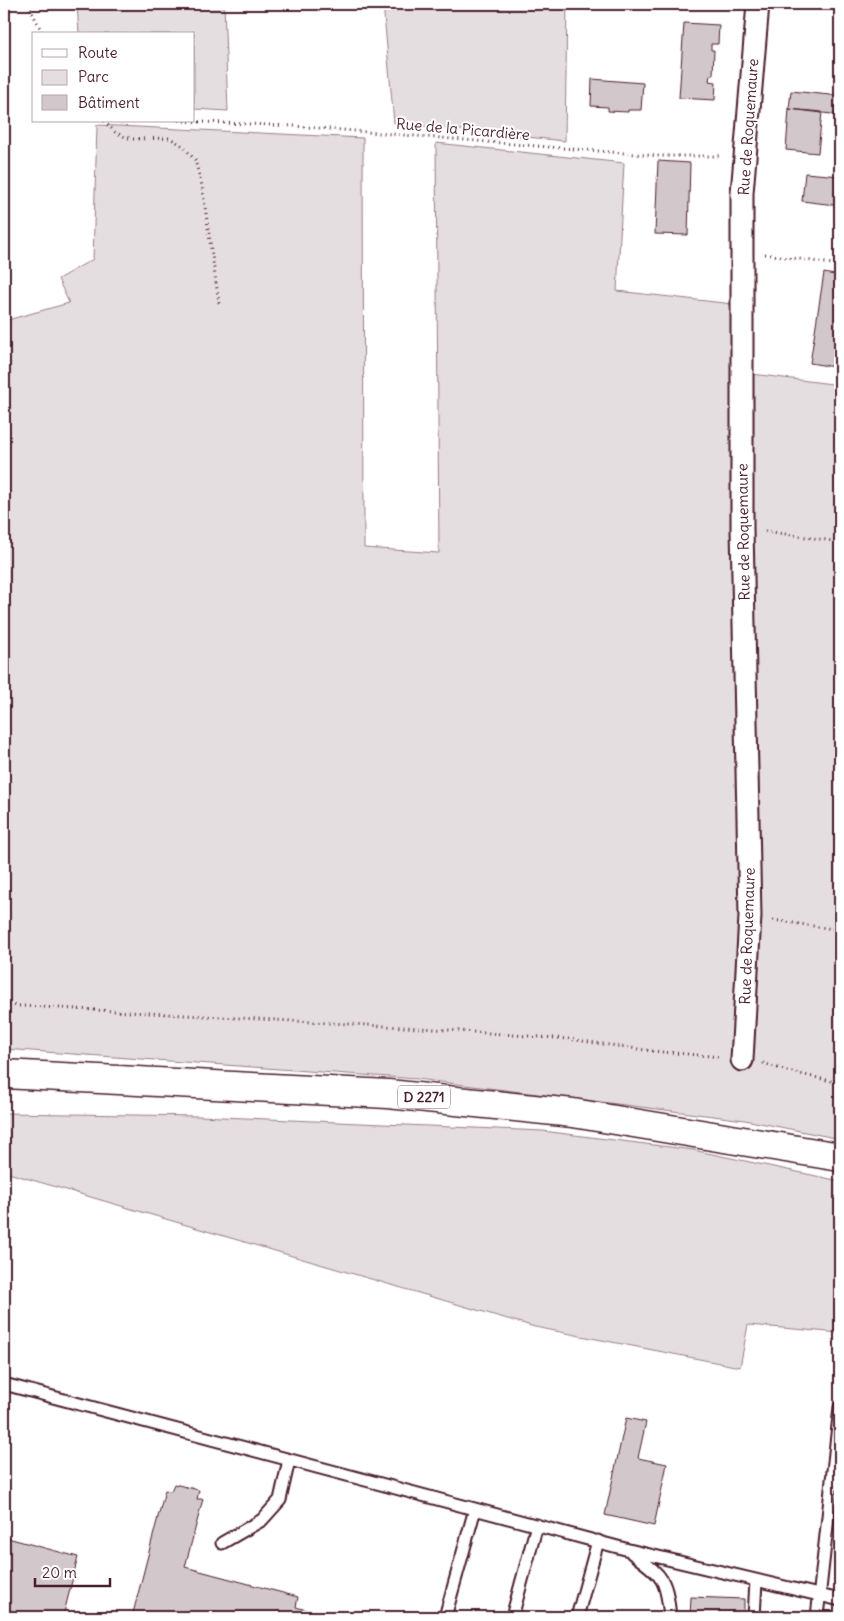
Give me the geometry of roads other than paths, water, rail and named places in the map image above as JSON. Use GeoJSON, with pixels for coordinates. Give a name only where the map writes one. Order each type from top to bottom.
{"type":"FeatureCollection","features":[{"type":"Feature","properties":{"kind":"highway","name":"D 2271"},"geometry":{"type":"LineString","coordinates":[[4,1074],[388,1094],[573,1113],[840,1157]]}},
{"type":"Feature","properties":{"kind":"street","name":"Rue de Roquemaure"},"geometry":{"type":"LineString","coordinates":[[742,1060],[750,916],[742,528],[742,251],[745,156],[758,4]]}},
{"type":"Feature","properties":{"kind":"lane"},"geometry":{"type":"LineString","coordinates":[[4,1384],[629,1550],[840,1600]]}},
{"type":"Feature","properties":{"kind":"lane"},"geometry":{"type":"LineString","coordinates":[[817,1617],[818,1594],[840,1408]]}},
{"type":"Feature","properties":{"kind":"lane"},"geometry":{"type":"LineString","coordinates":[[222,1543],[262,1520],[280,1500],[289,1460]]}},
{"type":"Feature","properties":{"kind":"lane"},"geometry":{"type":"LineString","coordinates":[[445,1617],[475,1509]]}},
{"type":"Feature","properties":{"kind":"lane"},"geometry":{"type":"LineString","coordinates":[[512,1617],[537,1525]]}},
{"type":"Feature","properties":{"kind":"lane"},"geometry":{"type":"LineString","coordinates":[[577,1617],[598,1541]]}},
{"type":"Feature","properties":{"kind":"lane"},"geometry":{"type":"LineString","coordinates":[[629,1550],[661,1575],[668,1592],[670,1617]]}},
{"type":"Feature","properties":{"kind":"lane"},"geometry":{"type":"LineString","coordinates":[[754,1617],[756,1581]]}}]}
